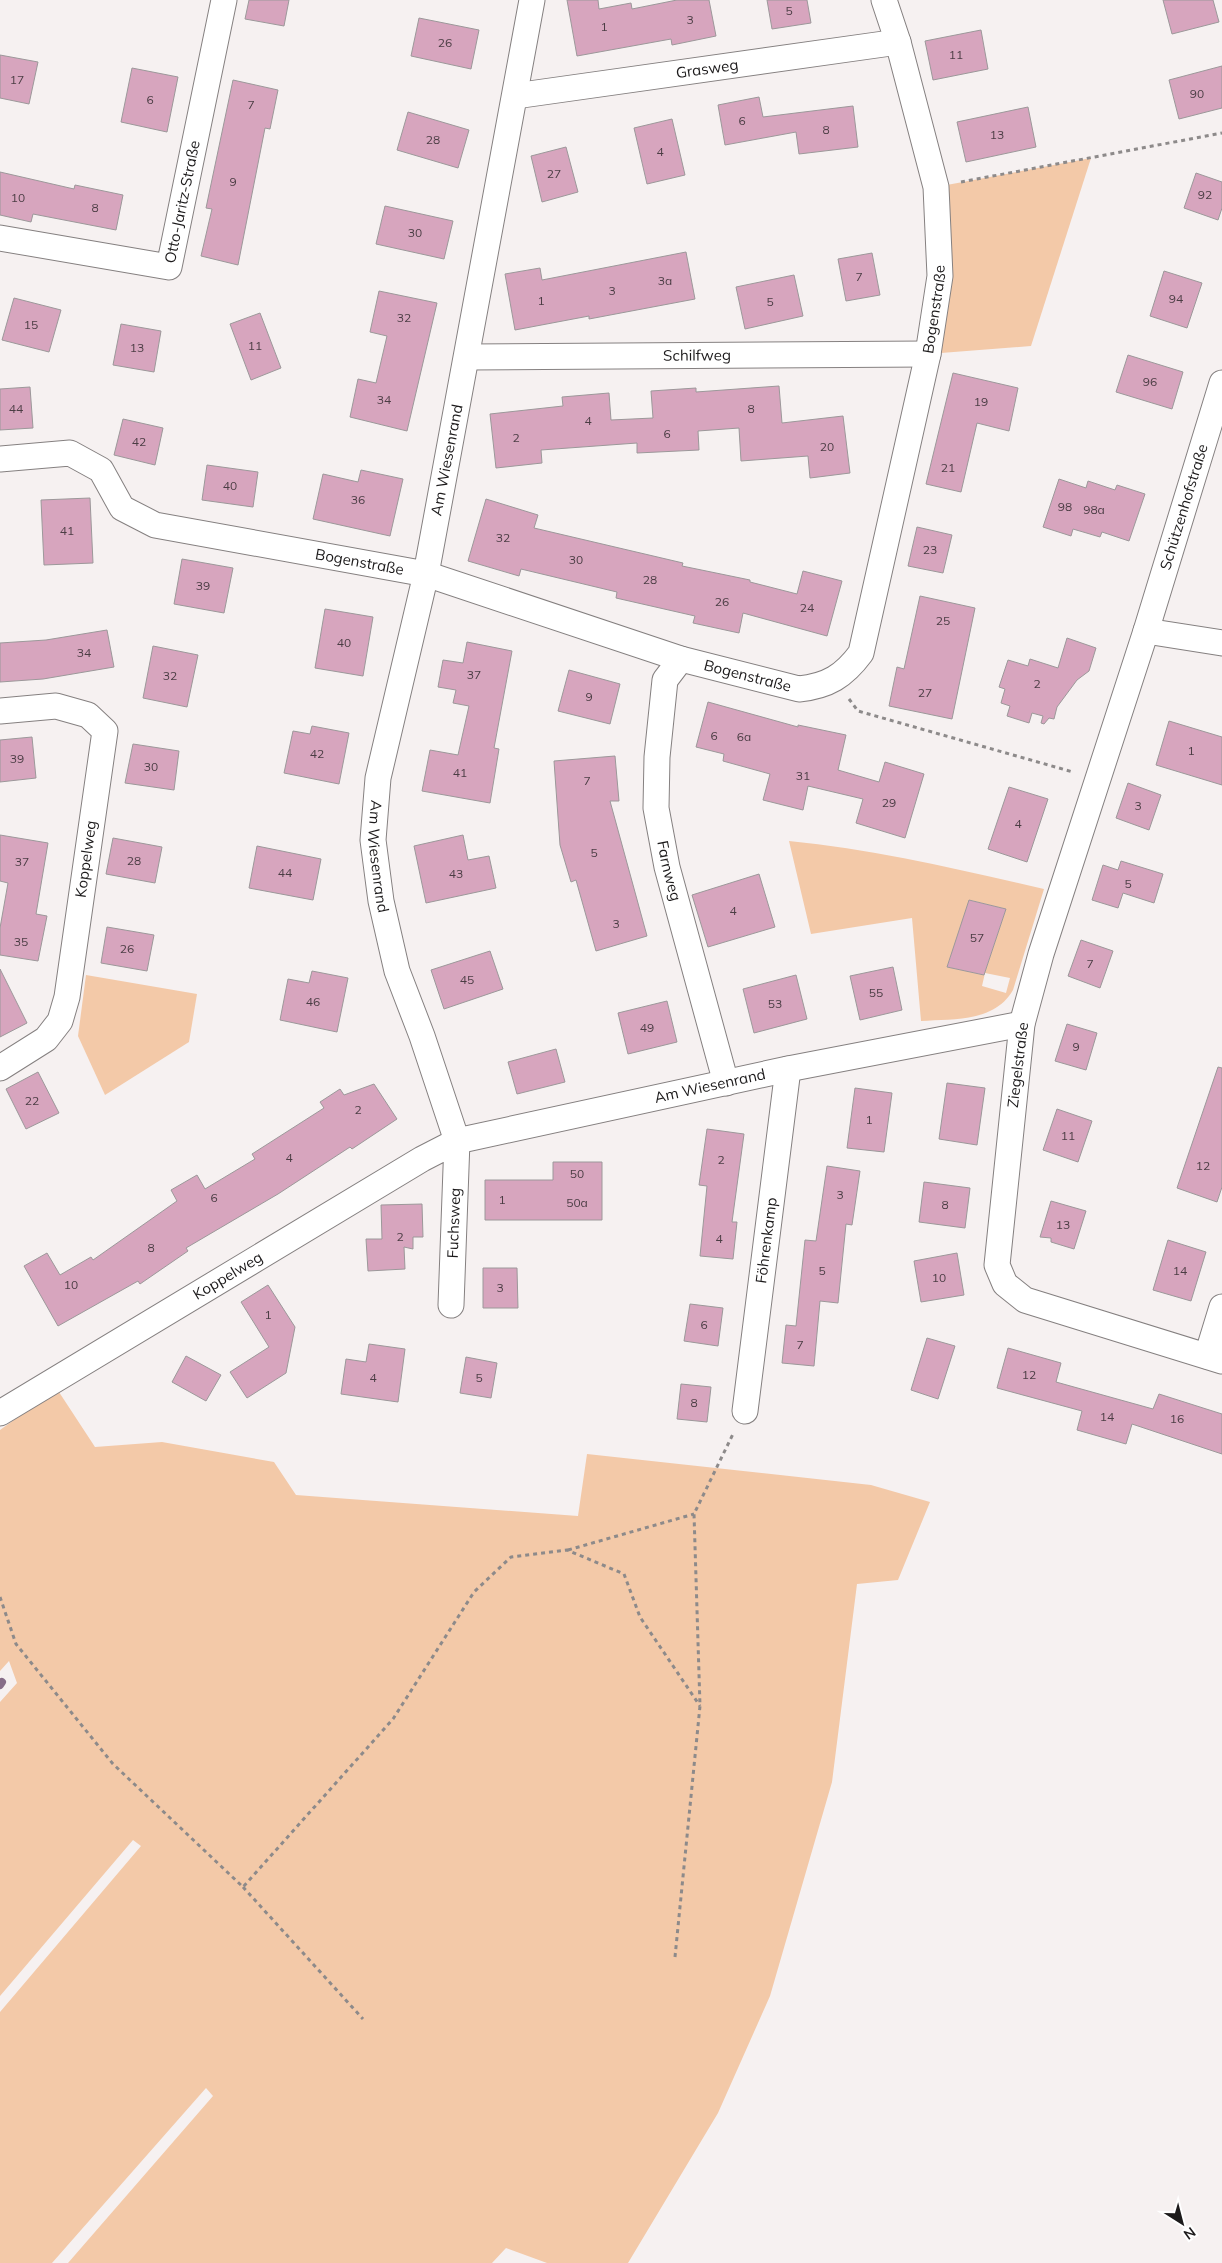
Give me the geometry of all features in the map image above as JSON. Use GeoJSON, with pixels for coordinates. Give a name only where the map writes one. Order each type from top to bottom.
{"type":"FeatureCollection","features":[{"type":"Feature","properties":{"kind":"street","name":"Otto-Jaritz-Straße"},"geometry":{"type":"LineString","coordinates":[[0,238],[168,267],[224,0]]}},
{"type":"Feature","properties":{"kind":"street","name":"Am Wiesenrand"},"geometry":{"type":"LineString","coordinates":[[532,0],[426,574],[378,778],[373,840],[381,901],[397,970],[422,1036],[457,1141],[788,1069],[1022,1024]]}},
{"type":"Feature","properties":{"kind":"street","name":"Bogenstraße"},"geometry":{"type":"LineString","coordinates":[[0,459],[70,453],[101,470],[122,508],[155,525],[426,574],[681,658],[799,690],[816,688],[834,679],[848,670],[861,653],[928,354],[940,276],[936,187],[898,42],[884,0]]}},
{"type":"Feature","properties":{"kind":"street","name":"Grasweg"},"geometry":{"type":"LineString","coordinates":[[515,96],[898,42]]}},
{"type":"Feature","properties":{"kind":"street","name":"Schilfweg"},"geometry":{"type":"LineString","coordinates":[[467,357],[928,354]]}},
{"type":"Feature","properties":{"kind":"street","name":"Schützenhofstraße"},"geometry":{"type":"LineString","coordinates":[[1146,631],[1222,383]]}},
{"type":"Feature","properties":{"kind":"street"},"geometry":{"type":"LineString","coordinates":[[1146,631],[1222,643]]}},
{"type":"Feature","properties":{"kind":"street","name":"Ziegelstraße"},"geometry":{"type":"LineString","coordinates":[[1146,631],[1042,954],[1022,1024],[997,1265],[1005,1284],[1025,1300],[1214,1358]]}},
{"type":"Feature","properties":{"kind":"street","name":"Farnweg"},"geometry":{"type":"LineString","coordinates":[[681,658],[665,680],[657,757],[656,808],[667,867],[726,1083]]}},
{"type":"Feature","properties":{"kind":"street","name":"Koppelweg"},"geometry":{"type":"LineString","coordinates":[[0,711],[56,706],[88,715],[105,731],[66,997],[60,1020],[46,1038],[0,1068]]}},
{"type":"Feature","properties":{"kind":"street","name":"Föhrenkamp"},"geometry":{"type":"LineString","coordinates":[[745,1411],[788,1069]]}},
{"type":"Feature","properties":{"kind":"street","name":"Fuchsweg"},"geometry":{"type":"LineString","coordinates":[[451,1305],[457,1141]]}},
{"type":"Feature","properties":{"kind":"street","name":"Koppelweg"},"geometry":{"type":"LineString","coordinates":[[0,1413],[422,1158],[457,1141]]}},
{"type":"Feature","properties":{"kind":"street"},"geometry":{"type":"LineString","coordinates":[[1214,1358],[1222,1307]]}},
{"type":"Feature","properties":{"kind":"path"},"geometry":{"type":"LineString","coordinates":[[936,187],[1222,133]]}},
{"type":"Feature","properties":{"kind":"path"},"geometry":{"type":"LineString","coordinates":[[834,679],[858,711],[1098,779]]}},
{"type":"Feature","properties":{"kind":"path"},"geometry":{"type":"LineString","coordinates":[[675,1957],[700,1706],[694,1514],[745,1411]]}},
{"type":"Feature","properties":{"kind":"path"},"geometry":{"type":"LineString","coordinates":[[243,1887],[393,1719],[474,1592],[511,1557],[567,1550],[694,1514]]}},
{"type":"Feature","properties":{"kind":"path"},"geometry":{"type":"LineString","coordinates":[[567,1550],[624,1574],[640,1617],[700,1706]]}},
{"type":"Feature","properties":{"kind":"path"},"geometry":{"type":"LineString","coordinates":[[0,1597],[16,1644],[112,1764],[243,1887],[363,2019]]}},
{"type":"Feature","properties":{"kind":"shaded area"},"geometry":{"type":"Polygon","coordinates":[[[1091,158],[1031,346],[928,354],[936,187],[1091,158]]]}},
{"type":"Feature","properties":{"kind":"shaded area"},"geometry":{"type":"Polygon","coordinates":[[[789,841],[885,855],[1044,889],[1013,990],[996,1008],[972,1017],[921,1021],[912,918],[811,934],[789,841]],[[970,900],[947,967],[984,975],[1006,909],[970,900]],[[985,973],[982,986],[1006,993],[1010,978],[985,973]]]}},
{"type":"Feature","properties":{"kind":"shaded area"},"geometry":{"type":"Polygon","coordinates":[[[86,975],[197,994],[189,1042],[105,1095],[78,1036],[86,975]]]}},
{"type":"Feature","properties":{"kind":"shaded area"},"geometry":{"type":"Polygon","coordinates":[[[57,1389],[95,1447],[162,1442],[274,1462],[296,1495],[578,1516],[587,1454],[871,1485],[930,1502],[898,1580],[857,1584],[832,1782],[770,1996],[718,2113],[628,2263],[547,2263],[506,2248],[492,2263],[68,2263],[213,2096],[206,2088],[52,2263],[0,2263],[0,2012],[141,1846],[133,1840],[0,1996],[0,1702],[17,1683],[9,1661],[0,1671],[0,1430],[57,1389]]]}},
{"type":"Feature","properties":{"kind":"building"},"geometry":{"type":"Polygon","coordinates":[[[249,0],[289,0],[284,26],[245,19],[249,0]]]}},
{"type":"Feature","properties":{"kind":"building"},"geometry":{"type":"Polygon","coordinates":[[[567,0],[598,0],[599,9],[631,3],[632,9],[677,0],[709,0],[716,36],[672,45],[671,39],[577,56],[567,0]]]}},
{"type":"Feature","properties":{"kind":"building"},"geometry":{"type":"Polygon","coordinates":[[[767,0],[807,0],[811,23],[772,29],[767,0]]]}},
{"type":"Feature","properties":{"kind":"building"},"geometry":{"type":"Polygon","coordinates":[[[1163,0],[1213,0],[1219,22],[1172,34],[1163,0]]]}},
{"type":"Feature","properties":{"kind":"building"},"geometry":{"type":"Polygon","coordinates":[[[419,18],[479,30],[471,69],[411,56],[419,18]]]}},
{"type":"Feature","properties":{"kind":"building"},"geometry":{"type":"Polygon","coordinates":[[[981,30],[988,69],[933,80],[925,41],[981,30]]]}},
{"type":"Feature","properties":{"kind":"building"},"geometry":{"type":"Polygon","coordinates":[[[0,55],[38,62],[29,104],[0,98],[0,55]]]}},
{"type":"Feature","properties":{"kind":"building"},"geometry":{"type":"Polygon","coordinates":[[[1222,66],[1222,108],[1179,119],[1169,80],[1222,66]]]}},
{"type":"Feature","properties":{"kind":"building"},"geometry":{"type":"Polygon","coordinates":[[[132,68],[178,77],[167,132],[121,122],[132,68]]]}},
{"type":"Feature","properties":{"kind":"building"},"geometry":{"type":"Polygon","coordinates":[[[233,80],[278,90],[270,129],[265,128],[238,265],[201,256],[212,209],[206,208],[233,80]]]}},
{"type":"Feature","properties":{"kind":"building"},"geometry":{"type":"Polygon","coordinates":[[[759,97],[763,117],[853,106],[858,147],[799,154],[796,132],[725,145],[718,105],[759,97]]]}},
{"type":"Feature","properties":{"kind":"building"},"geometry":{"type":"Polygon","coordinates":[[[1028,107],[1036,147],[966,162],[957,122],[1028,107]]]}},
{"type":"Feature","properties":{"kind":"building"},"geometry":{"type":"Polygon","coordinates":[[[408,112],[469,130],[458,168],[397,150],[408,112]]]}},
{"type":"Feature","properties":{"kind":"building"},"geometry":{"type":"Polygon","coordinates":[[[672,119],[685,175],[647,184],[634,128],[672,119]]]}},
{"type":"Feature","properties":{"kind":"building"},"geometry":{"type":"Polygon","coordinates":[[[566,147],[578,192],[542,202],[531,156],[566,147]]]}},
{"type":"Feature","properties":{"kind":"building"},"geometry":{"type":"Polygon","coordinates":[[[0,172],[74,189],[75,185],[123,195],[116,230],[33,214],[31,222],[0,215],[0,172]]]}},
{"type":"Feature","properties":{"kind":"building"},"geometry":{"type":"Polygon","coordinates":[[[1196,173],[1222,182],[1222,208],[1218,220],[1184,208],[1196,173]]]}},
{"type":"Feature","properties":{"kind":"building"},"geometry":{"type":"Polygon","coordinates":[[[385,206],[453,221],[444,259],[376,244],[385,206]]]}},
{"type":"Feature","properties":{"kind":"building"},"geometry":{"type":"Polygon","coordinates":[[[686,252],[695,299],[589,319],[589,316],[515,330],[505,274],[540,268],[542,280],[686,252]]]}},
{"type":"Feature","properties":{"kind":"building"},"geometry":{"type":"Polygon","coordinates":[[[872,253],[880,295],[846,301],[838,259],[872,253]]]}},
{"type":"Feature","properties":{"kind":"building"},"geometry":{"type":"Polygon","coordinates":[[[1164,271],[1202,283],[1187,328],[1150,316],[1164,271]]]}},
{"type":"Feature","properties":{"kind":"building"},"geometry":{"type":"Polygon","coordinates":[[[794,275],[803,316],[745,329],[736,287],[794,275]]]}},
{"type":"Feature","properties":{"kind":"building"},"geometry":{"type":"Polygon","coordinates":[[[379,291],[437,303],[407,431],[350,417],[358,379],[376,383],[387,336],[370,332],[379,291]]]}},
{"type":"Feature","properties":{"kind":"building"},"geometry":{"type":"Polygon","coordinates":[[[14,298],[61,310],[49,352],[2,340],[14,298]]]}},
{"type":"Feature","properties":{"kind":"building"},"geometry":{"type":"Polygon","coordinates":[[[260,313],[281,368],[251,380],[230,324],[260,313]]]}},
{"type":"Feature","properties":{"kind":"building"},"geometry":{"type":"Polygon","coordinates":[[[121,324],[161,331],[154,372],[113,365],[121,324]]]}},
{"type":"Feature","properties":{"kind":"building"},"geometry":{"type":"Polygon","coordinates":[[[1128,355],[1183,372],[1172,409],[1116,392],[1128,355]]]}},
{"type":"Feature","properties":{"kind":"building"},"geometry":{"type":"Polygon","coordinates":[[[953,373],[1018,388],[1009,431],[977,423],[961,492],[926,484],[953,373]]]}},
{"type":"Feature","properties":{"kind":"building"},"geometry":{"type":"Polygon","coordinates":[[[779,386],[782,423],[843,416],[850,473],[810,478],[808,456],[741,461],[739,428],[698,431],[699,450],[637,453],[637,443],[541,450],[542,463],[496,468],[490,414],[563,406],[562,397],[609,393],[611,420],[653,418],[651,391],[696,388],[696,392],[779,386]]]}},
{"type":"Feature","properties":{"kind":"building"},"geometry":{"type":"Polygon","coordinates":[[[30,387],[33,428],[0,430],[0,389],[30,387]]]}},
{"type":"Feature","properties":{"kind":"building"},"geometry":{"type":"Polygon","coordinates":[[[123,419],[163,428],[155,465],[114,455],[123,419]]]}},
{"type":"Feature","properties":{"kind":"building"},"geometry":{"type":"Polygon","coordinates":[[[207,465],[258,472],[253,507],[202,500],[207,465]]]}},
{"type":"Feature","properties":{"kind":"building"},"geometry":{"type":"Polygon","coordinates":[[[361,470],[403,479],[390,536],[313,519],[323,474],[358,482],[361,470]]]}},
{"type":"Feature","properties":{"kind":"building"},"geometry":{"type":"Polygon","coordinates":[[[1059,479],[1086,488],[1088,481],[1115,490],[1117,485],[1145,494],[1129,541],[1102,532],[1100,537],[1073,529],[1071,536],[1043,527],[1059,479]]]}},
{"type":"Feature","properties":{"kind":"building"},"geometry":{"type":"Polygon","coordinates":[[[90,498],[93,563],[44,565],[41,500],[90,498]]]}},
{"type":"Feature","properties":{"kind":"building"},"geometry":{"type":"Polygon","coordinates":[[[486,499],[538,515],[534,528],[683,563],[682,566],[750,580],[750,582],[797,594],[803,571],[842,581],[827,636],[743,613],[739,633],[693,623],[695,616],[616,598],[617,592],[521,569],[519,576],[468,561],[486,499]]]}},
{"type":"Feature","properties":{"kind":"building"},"geometry":{"type":"Polygon","coordinates":[[[917,527],[952,535],[943,573],[908,566],[917,527]]]}},
{"type":"Feature","properties":{"kind":"building"},"geometry":{"type":"Polygon","coordinates":[[[182,559],[233,568],[224,613],[174,604],[182,559]]]}},
{"type":"Feature","properties":{"kind":"building"},"geometry":{"type":"Polygon","coordinates":[[[920,596],[975,608],[952,719],[889,706],[897,667],[904,669],[920,596]]]}},
{"type":"Feature","properties":{"kind":"building"},"geometry":{"type":"Polygon","coordinates":[[[325,609],[373,617],[363,676],[315,668],[325,609]]]}},
{"type":"Feature","properties":{"kind":"building"},"geometry":{"type":"Polygon","coordinates":[[[107,630],[114,667],[43,679],[0,682],[0,643],[46,640],[107,630]]]}},
{"type":"Feature","properties":{"kind":"building"},"geometry":{"type":"Polygon","coordinates":[[[1067,638],[1096,648],[1089,671],[1077,680],[1057,707],[1054,719],[1049,718],[1044,724],[1041,723],[1043,716],[1032,713],[1029,723],[1007,716],[1010,706],[1001,703],[1005,689],[999,687],[1008,660],[1028,666],[1030,659],[1058,668],[1067,638]]]}},
{"type":"Feature","properties":{"kind":"building"},"geometry":{"type":"Polygon","coordinates":[[[467,642],[512,651],[494,748],[499,749],[490,803],[422,791],[430,750],[458,755],[469,706],[453,703],[456,690],[438,687],[443,660],[463,663],[467,642]]]}},
{"type":"Feature","properties":{"kind":"building"},"geometry":{"type":"Polygon","coordinates":[[[153,646],[198,655],[187,707],[143,698],[153,646]]]}},
{"type":"Feature","properties":{"kind":"building"},"geometry":{"type":"Polygon","coordinates":[[[569,670],[620,684],[610,724],[558,711],[569,670]]]}},
{"type":"Feature","properties":{"kind":"building"},"geometry":{"type":"Polygon","coordinates":[[[708,702],[798,727],[798,725],[846,735],[838,770],[879,782],[885,762],[924,774],[905,838],[856,823],[863,799],[808,786],[803,810],[763,800],[770,774],[723,761],[724,754],[696,747],[708,702]]]}},
{"type":"Feature","properties":{"kind":"building"},"geometry":{"type":"Polygon","coordinates":[[[1169,721],[1222,737],[1222,785],[1156,765],[1169,721]]]}},
{"type":"Feature","properties":{"kind":"building"},"geometry":{"type":"Polygon","coordinates":[[[312,726],[349,733],[339,784],[284,773],[293,731],[310,734],[312,726]]]}},
{"type":"Feature","properties":{"kind":"building"},"geometry":{"type":"Polygon","coordinates":[[[32,737],[36,778],[0,782],[0,740],[32,737]]]}},
{"type":"Feature","properties":{"kind":"building"},"geometry":{"type":"Polygon","coordinates":[[[133,744],[179,751],[174,790],[125,783],[133,744]]]}},
{"type":"Feature","properties":{"kind":"building"},"geometry":{"type":"Polygon","coordinates":[[[615,756],[619,801],[610,801],[647,936],[596,951],[576,880],[571,882],[560,845],[554,761],[615,756]]]}},
{"type":"Feature","properties":{"kind":"building"},"geometry":{"type":"Polygon","coordinates":[[[1128,783],[1161,795],[1149,830],[1116,818],[1128,783]]]}},
{"type":"Feature","properties":{"kind":"building"},"geometry":{"type":"Polygon","coordinates":[[[1009,787],[1048,799],[1027,862],[988,849],[1009,787]]]}},
{"type":"Feature","properties":{"kind":"building"},"geometry":{"type":"Polygon","coordinates":[[[0,835],[48,843],[36,914],[47,916],[38,961],[0,955],[0,928],[8,883],[0,881],[0,835]]]}},
{"type":"Feature","properties":{"kind":"building"},"geometry":{"type":"Polygon","coordinates":[[[463,835],[468,860],[489,856],[496,888],[426,903],[414,846],[463,835]]]}},
{"type":"Feature","properties":{"kind":"building"},"geometry":{"type":"Polygon","coordinates":[[[113,838],[162,847],[155,883],[106,874],[113,838]]]}},
{"type":"Feature","properties":{"kind":"building"},"geometry":{"type":"Polygon","coordinates":[[[257,846],[321,859],[313,900],[249,888],[257,846]]]}},
{"type":"Feature","properties":{"kind":"building"},"geometry":{"type":"Polygon","coordinates":[[[1121,861],[1163,874],[1154,903],[1123,893],[1118,908],[1092,900],[1103,865],[1118,870],[1121,861]]]}},
{"type":"Feature","properties":{"kind":"building"},"geometry":{"type":"Polygon","coordinates":[[[759,874],[775,927],[708,947],[692,895],[759,874]]]}},
{"type":"Feature","properties":{"kind":"building"},"geometry":{"type":"Polygon","coordinates":[[[969,900],[1006,909],[984,975],[947,967],[969,900]]]}},
{"type":"Feature","properties":{"kind":"building"},"geometry":{"type":"Polygon","coordinates":[[[107,927],[154,935],[147,971],[101,963],[107,927]]]}},
{"type":"Feature","properties":{"kind":"building"},"geometry":{"type":"Polygon","coordinates":[[[1081,940],[1113,951],[1100,988],[1068,976],[1081,940]]]}},
{"type":"Feature","properties":{"kind":"building"},"geometry":{"type":"Polygon","coordinates":[[[490,951],[503,989],[444,1009],[431,970],[490,951]]]}},
{"type":"Feature","properties":{"kind":"building"},"geometry":{"type":"Polygon","coordinates":[[[893,967],[902,1010],[860,1020],[850,976],[893,967]]]}},
{"type":"Feature","properties":{"kind":"building"},"geometry":{"type":"Polygon","coordinates":[[[0,969],[27,1023],[0,1037],[0,969]]]}},
{"type":"Feature","properties":{"kind":"building"},"geometry":{"type":"Polygon","coordinates":[[[312,971],[348,978],[337,1032],[280,1020],[288,979],[309,983],[312,971]]]}},
{"type":"Feature","properties":{"kind":"building"},"geometry":{"type":"Polygon","coordinates":[[[796,975],[807,1019],[754,1033],[743,989],[796,975]]]}},
{"type":"Feature","properties":{"kind":"building"},"geometry":{"type":"Polygon","coordinates":[[[667,1001],[677,1042],[628,1054],[618,1013],[667,1001]]]}},
{"type":"Feature","properties":{"kind":"building"},"geometry":{"type":"Polygon","coordinates":[[[1067,1024],[1097,1033],[1086,1070],[1055,1061],[1067,1024]]]}},
{"type":"Feature","properties":{"kind":"building"},"geometry":{"type":"Polygon","coordinates":[[[556,1049],[565,1082],[517,1094],[508,1062],[556,1049]]]}},
{"type":"Feature","properties":{"kind":"building"},"geometry":{"type":"Polygon","coordinates":[[[1218,1067],[1222,1068],[1222,1187],[1217,1202],[1177,1188],[1218,1067]]]}},
{"type":"Feature","properties":{"kind":"building"},"geometry":{"type":"Polygon","coordinates":[[[38,1072],[59,1113],[26,1129],[6,1089],[38,1072]]]}},
{"type":"Feature","properties":{"kind":"building"},"geometry":{"type":"Polygon","coordinates":[[[947,1083],[985,1088],[977,1145],[939,1139],[947,1083]]]}},
{"type":"Feature","properties":{"kind":"building"},"geometry":{"type":"Polygon","coordinates":[[[374,1084],[397,1119],[352,1149],[350,1147],[278,1194],[186,1248],[188,1251],[140,1284],[138,1281],[58,1326],[24,1266],[47,1253],[60,1275],[91,1257],[93,1260],[177,1201],[171,1190],[197,1175],[205,1189],[255,1159],[252,1154],[324,1108],[320,1102],[340,1089],[344,1095],[374,1084]]]}},
{"type":"Feature","properties":{"kind":"building"},"geometry":{"type":"Polygon","coordinates":[[[855,1088],[892,1093],[884,1152],[847,1148],[855,1088]]]}},
{"type":"Feature","properties":{"kind":"building"},"geometry":{"type":"Polygon","coordinates":[[[1057,1109],[1092,1121],[1078,1162],[1043,1150],[1057,1109]]]}},
{"type":"Feature","properties":{"kind":"building"},"geometry":{"type":"Polygon","coordinates":[[[707,1129],[744,1134],[732,1222],[737,1222],[733,1259],[700,1256],[707,1186],[699,1185],[707,1129]]]}},
{"type":"Feature","properties":{"kind":"building"},"geometry":{"type":"Polygon","coordinates":[[[553,1162],[602,1162],[602,1220],[485,1220],[485,1180],[553,1180],[553,1162]]]}},
{"type":"Feature","properties":{"kind":"building"},"geometry":{"type":"Polygon","coordinates":[[[827,1166],[860,1171],[852,1225],[846,1224],[838,1303],[820,1301],[814,1366],[782,1363],[786,1325],[796,1326],[805,1240],[816,1241],[827,1166]]]}},
{"type":"Feature","properties":{"kind":"building"},"geometry":{"type":"Polygon","coordinates":[[[924,1182],[970,1188],[965,1228],[919,1222],[924,1182]]]}},
{"type":"Feature","properties":{"kind":"building"},"geometry":{"type":"Polygon","coordinates":[[[1051,1201],[1086,1211],[1074,1249],[1051,1242],[1051,1238],[1040,1237],[1051,1201]]]}},
{"type":"Feature","properties":{"kind":"building"},"geometry":{"type":"Polygon","coordinates":[[[422,1204],[423,1237],[413,1237],[413,1249],[404,1247],[405,1269],[368,1271],[366,1239],[382,1239],[381,1205],[422,1204]]]}},
{"type":"Feature","properties":{"kind":"building"},"geometry":{"type":"Polygon","coordinates":[[[1168,1240],[1206,1252],[1191,1301],[1153,1290],[1168,1240]]]}},
{"type":"Feature","properties":{"kind":"building"},"geometry":{"type":"Polygon","coordinates":[[[957,1253],[964,1295],[921,1302],[914,1261],[957,1253]]]}},
{"type":"Feature","properties":{"kind":"building"},"geometry":{"type":"Polygon","coordinates":[[[483,1268],[517,1268],[518,1308],[483,1308],[483,1268]]]}},
{"type":"Feature","properties":{"kind":"building"},"geometry":{"type":"Polygon","coordinates":[[[268,1285],[295,1327],[286,1373],[247,1398],[230,1372],[269,1347],[241,1302],[268,1285]]]}},
{"type":"Feature","properties":{"kind":"building"},"geometry":{"type":"Polygon","coordinates":[[[690,1304],[723,1308],[718,1346],[684,1341],[690,1304]]]}},
{"type":"Feature","properties":{"kind":"building"},"geometry":{"type":"Polygon","coordinates":[[[927,1338],[955,1346],[938,1399],[911,1390],[927,1338]]]}},
{"type":"Feature","properties":{"kind":"building"},"geometry":{"type":"Polygon","coordinates":[[[369,1344],[405,1349],[398,1402],[341,1394],[346,1359],[366,1362],[369,1344]]]}},
{"type":"Feature","properties":{"kind":"building"},"geometry":{"type":"Polygon","coordinates":[[[1008,1348],[1061,1363],[1056,1382],[1153,1409],[1159,1394],[1222,1414],[1222,1454],[1132,1424],[1126,1444],[1077,1430],[1082,1411],[997,1388],[1008,1348]]]}},
{"type":"Feature","properties":{"kind":"building"},"geometry":{"type":"Polygon","coordinates":[[[186,1356],[221,1375],[206,1401],[172,1382],[186,1356]]]}},
{"type":"Feature","properties":{"kind":"building"},"geometry":{"type":"Polygon","coordinates":[[[466,1357],[497,1363],[491,1398],[460,1393],[466,1357]]]}},
{"type":"Feature","properties":{"kind":"building"},"geometry":{"type":"Polygon","coordinates":[[[681,1384],[711,1387],[707,1422],[677,1419],[681,1384]]]}}]}
